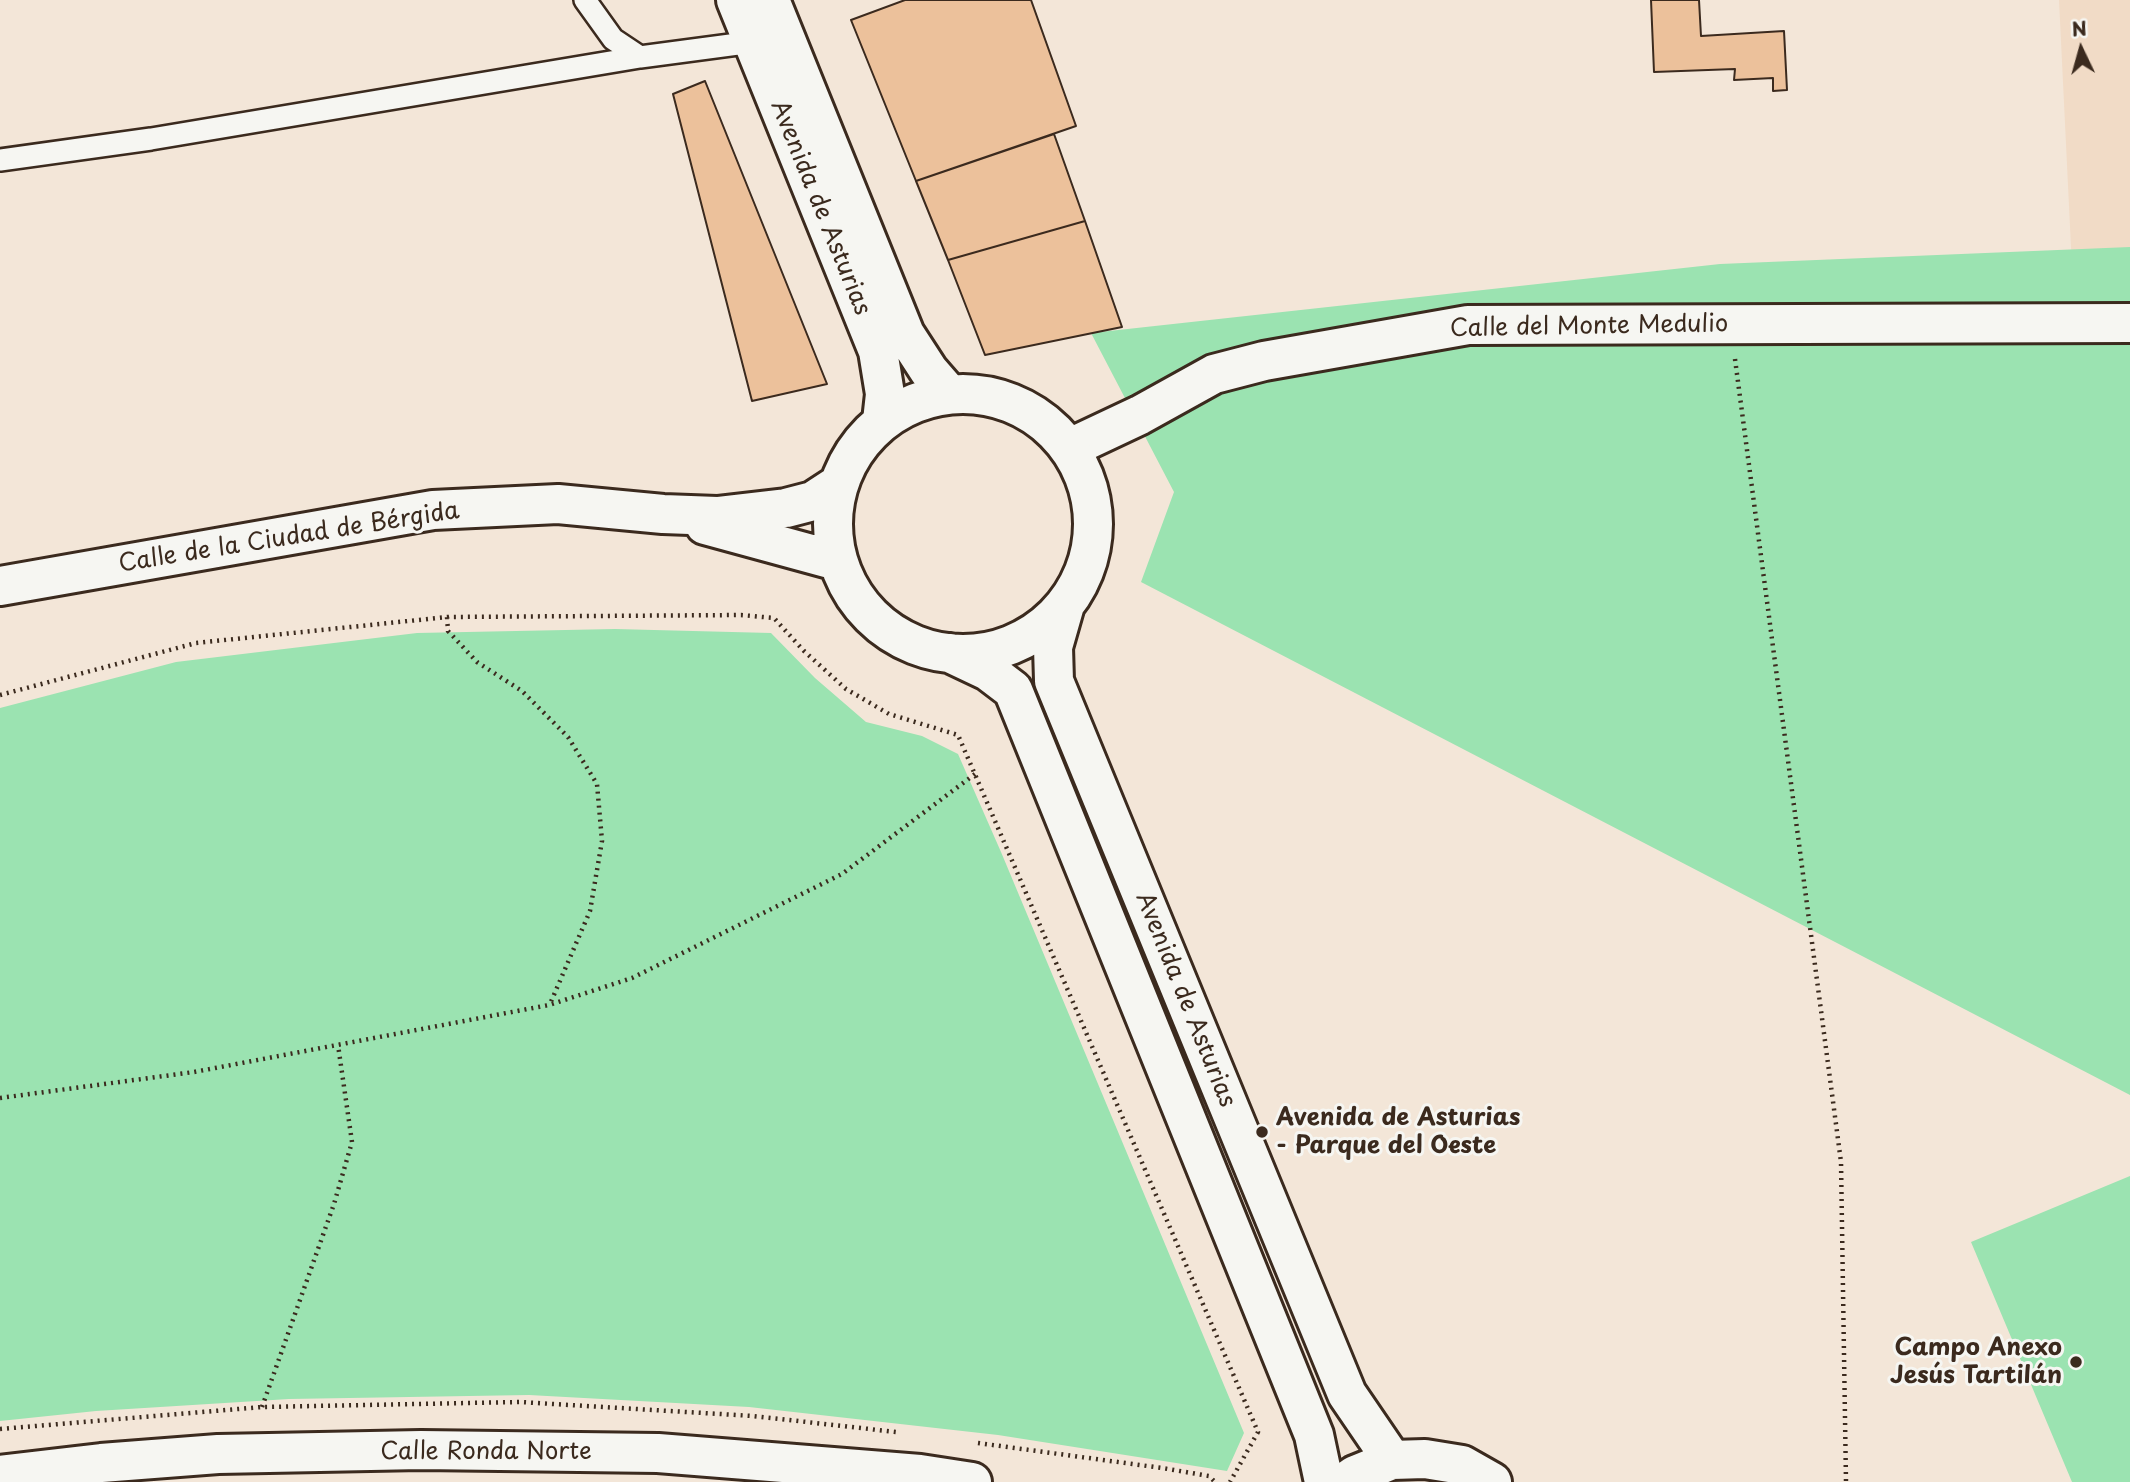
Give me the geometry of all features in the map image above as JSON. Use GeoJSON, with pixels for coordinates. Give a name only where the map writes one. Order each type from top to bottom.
{"type":"FeatureCollection","features":[{"type":"Feature","properties":{"kind":"main road","name":"Avenida de Asturias"},"geometry":{"type":"LineString","coordinates":[[736,0],[878,351],[885,394],[882,421]]}},
{"type":"Feature","properties":{"kind":"main road","name":"Avenida de Asturias"},"geometry":{"type":"LineString","coordinates":[[770,0],[905,334],[929,371],[949,394]]}},
{"type":"Feature","properties":{"kind":"main road","name":"Calle del Monte Medulio"},"geometry":{"type":"LineString","coordinates":[[1070,448],[1140,415],[1214,374],[1264,361],[1468,325],[2130,323]]}},
{"type":"Feature","properties":{"kind":"main road"},"geometry":{"type":"LineString","coordinates":[[949,394],[995,397],[1037,416],[1070,448],[1088,486],[1094,527],[1086,569],[1065,605],[1042,628],[1014,644],[982,652],[950,653],[920,647],[892,633],[868,613],[850,589],[838,561],[832,523],[839,484],[856,450],[882,421],[914,403],[949,394]]}},
{"type":"Feature","properties":{"kind":"main road","name":"Calle de la Ciudad de Bérgida"},"geometry":{"type":"LineString","coordinates":[[0,586],[433,510],[558,504],[663,514],[718,516],[786,508],[813,501],[839,484]]}},
{"type":"Feature","properties":{"kind":"main road","name":"Calle de la Ciudad de Bérgida"},"geometry":{"type":"LineString","coordinates":[[663,514],[838,561]]}},
{"type":"Feature","properties":{"kind":"main road","name":"Avenida de Asturias"},"geometry":{"type":"LineString","coordinates":[[1065,605],[1053,647],[1054,681],[1347,1394],[1392,1460]]}},
{"type":"Feature","properties":{"kind":"main road","name":"Avenida de Asturias"},"geometry":{"type":"LineString","coordinates":[[950,653],[988,671],[1013,690],[1314,1435],[1324,1482]]}},
{"type":"Feature","properties":{"kind":"main road","name":"Calle Ronda Norte"},"geometry":{"type":"LineString","coordinates":[[0,1475],[101,1463],[218,1454],[421,1450],[658,1452],[892,1471],[972,1482]]}},
{"type":"Feature","properties":{"kind":"main road"},"geometry":{"type":"LineString","coordinates":[[1345,1482],[1355,1475],[1392,1460],[1425,1459],[1462,1465],[1492,1482]]}},
{"type":"Feature","properties":{"kind":"lane"},"geometry":{"type":"LineString","coordinates":[[585,0],[613,39],[640,57]]}},
{"type":"Feature","properties":{"kind":"lane"},"geometry":{"type":"LineString","coordinates":[[0,160],[151,139],[640,57],[753,42]]}},
{"type":"Feature","properties":{"kind":"path"},"geometry":{"type":"LineString","coordinates":[[1733,323],[1738,379],[1841,1162],[1846,1482]]}},
{"type":"Feature","properties":{"kind":"path"},"geometry":{"type":"LineString","coordinates":[[0,695],[196,643],[447,617],[741,615],[774,618],[804,651],[846,688],[889,714],[958,735],[1258,1432],[1230,1482]]}},
{"type":"Feature","properties":{"kind":"path"},"geometry":{"type":"LineString","coordinates":[[447,617],[448,631],[477,662],[522,691],[568,737],[597,784],[602,841],[590,911],[549,1005]]}},
{"type":"Feature","properties":{"kind":"path"},"geometry":{"type":"LineString","coordinates":[[0,1098],[194,1072],[549,1005],[632,978],[842,874],[975,774]]}},
{"type":"Feature","properties":{"kind":"path"},"geometry":{"type":"LineString","coordinates":[[262,1407],[334,1204],[352,1142],[338,1045]]}},
{"type":"Feature","properties":{"kind":"shaded area"},"geometry":{"type":"Polygon","coordinates":[[[2059,0],[2130,0],[2130,307],[2074,309],[2059,0]]]}},
{"type":"Feature","properties":{"kind":"green space"},"geometry":{"type":"Polygon","coordinates":[[[2130,247],[2130,1095],[1141,582],[1174,492],[1091,333],[1720,264],[2130,247]]]}},
{"type":"Feature","properties":{"kind":"green space"},"geometry":{"type":"Polygon","coordinates":[[[615,629],[771,633],[815,678],[866,722],[922,736],[958,754],[1244,1433],[1227,1471],[998,1435],[749,1407],[529,1395],[289,1399],[96,1411],[0,1421],[0,708],[176,662],[417,633],[615,629]]]}},
{"type":"Feature","properties":{"kind":"green space","name":"Campo Anexo Jesús Tartilán"},"geometry":{"type":"Polygon","coordinates":[[[2130,1176],[2130,1482],[2072,1482],[1971,1242],[2130,1176]]]}},
{"type":"Feature","properties":{"kind":"building"},"geometry":{"type":"Polygon","coordinates":[[[905,0],[1031,0],[1076,126],[916,181],[851,20],[905,0]]]}},
{"type":"Feature","properties":{"kind":"building"},"geometry":{"type":"Polygon","coordinates":[[[1651,0],[1699,0],[1701,36],[1784,31],[1787,90],[1773,91],[1773,78],[1734,80],[1735,69],[1654,72],[1651,0]]]}},
{"type":"Feature","properties":{"kind":"building"},"geometry":{"type":"Polygon","coordinates":[[[705,81],[827,384],[752,401],[673,94],[705,81]]]}},
{"type":"Feature","properties":{"kind":"building"},"geometry":{"type":"Polygon","coordinates":[[[1054,134],[1085,221],[948,260],[916,181],[1054,134]]]}},
{"type":"Feature","properties":{"kind":"building"},"geometry":{"type":"Polygon","coordinates":[[[1085,221],[1122,327],[985,355],[948,260],[1085,221]]]}},
{"type":"Feature","properties":{"kind":"place","name":"Avenida de Asturias - Parque del Oeste"},"geometry":{"type":"Point","coordinates":[1262,1132]}},
{"type":"Feature","properties":{"kind":"place","name":"Campo Anexo Jesús Tartilán"},"geometry":{"type":"Point","coordinates":[2076,1362]}}]}
